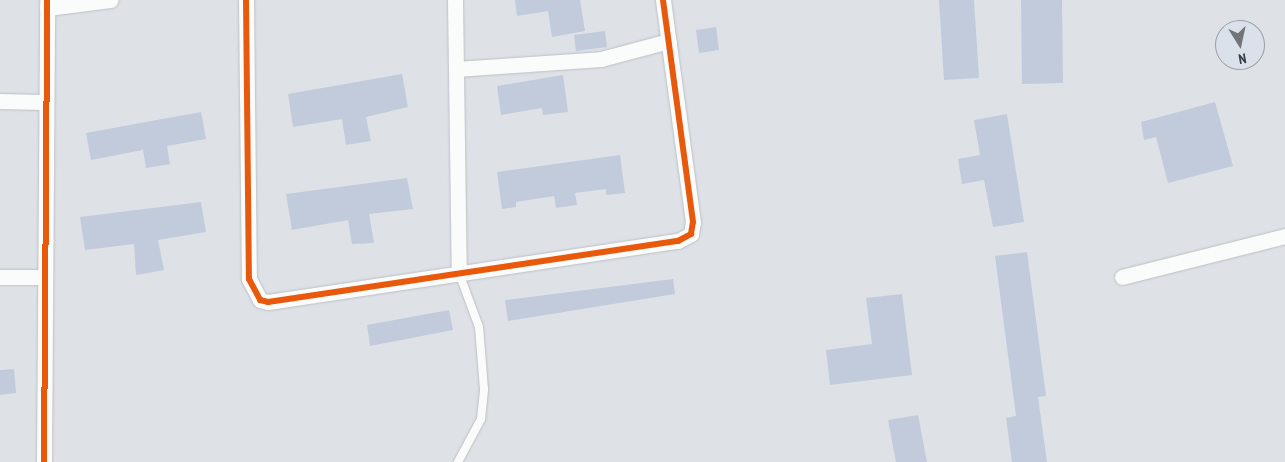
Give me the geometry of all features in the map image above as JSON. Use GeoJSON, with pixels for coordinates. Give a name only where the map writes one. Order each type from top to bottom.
{"type":"FeatureCollection","features":[{"type":"Feature","properties":{"kind":"street"},"geometry":{"type":"LineString","coordinates":[[44,462],[43,102],[47,4],[110,0]]}},
{"type":"Feature","properties":{"kind":"street"},"geometry":{"type":"LineString","coordinates":[[246,0],[249,280],[260,300],[280,302],[459,273],[678,241],[691,234],[693,222],[663,0]]}},
{"type":"Feature","properties":{"kind":"street"},"geometry":{"type":"LineString","coordinates":[[455,0],[459,273]]}},
{"type":"Feature","properties":{"kind":"street"},"geometry":{"type":"LineString","coordinates":[[456,69],[601,59],[669,41]]}},
{"type":"Feature","properties":{"kind":"street"},"geometry":{"type":"LineString","coordinates":[[0,101],[43,102]]}},
{"type":"Feature","properties":{"kind":"street"},"geometry":{"type":"LineString","coordinates":[[1122,277],[1285,236]]}},
{"type":"Feature","properties":{"kind":"street"},"geometry":{"type":"LineString","coordinates":[[0,277],[44,276]]}},
{"type":"Feature","properties":{"kind":"lane"},"geometry":{"type":"LineString","coordinates":[[458,462],[476,432],[484,389],[479,327],[459,273]]}},
{"type":"Feature","properties":{"kind":"building"},"geometry":{"type":"Polygon","coordinates":[[[515,0],[580,0],[585,31],[552,37],[548,11],[517,16],[515,0]]]}},
{"type":"Feature","properties":{"kind":"building"},"geometry":{"type":"Polygon","coordinates":[[[939,0],[974,0],[979,78],[944,80],[939,0]]]}},
{"type":"Feature","properties":{"kind":"building"},"geometry":{"type":"Polygon","coordinates":[[[1021,0],[1062,0],[1063,83],[1022,84],[1021,0]]]}},
{"type":"Feature","properties":{"kind":"building"},"geometry":{"type":"Polygon","coordinates":[[[716,27],[719,50],[699,53],[696,30],[716,27]]]}},
{"type":"Feature","properties":{"kind":"building"},"geometry":{"type":"Polygon","coordinates":[[[605,31],[607,47],[576,51],[574,35],[605,31]]]}},
{"type":"Feature","properties":{"kind":"building"},"geometry":{"type":"Polygon","coordinates":[[[402,74],[408,107],[366,117],[371,141],[346,145],[342,119],[293,127],[288,94],[402,74]]]}},
{"type":"Feature","properties":{"kind":"building"},"geometry":{"type":"Polygon","coordinates":[[[563,75],[568,112],[543,115],[542,108],[501,115],[497,86],[563,75]]]}},
{"type":"Feature","properties":{"kind":"building"},"geometry":{"type":"Polygon","coordinates":[[[1215,102],[1233,166],[1168,183],[1156,137],[1144,140],[1141,122],[1215,102]]]}},
{"type":"Feature","properties":{"kind":"building"},"geometry":{"type":"Polygon","coordinates":[[[201,112],[206,139],[167,146],[170,164],[146,168],[143,150],[91,160],[86,133],[201,112]]]}},
{"type":"Feature","properties":{"kind":"building"},"geometry":{"type":"Polygon","coordinates":[[[1007,114],[1024,222],[993,227],[984,180],[962,184],[958,159],[980,155],[974,120],[1007,114]]]}},
{"type":"Feature","properties":{"kind":"building"},"geometry":{"type":"Polygon","coordinates":[[[620,155],[625,193],[606,195],[606,189],[575,193],[577,205],[556,208],[554,196],[516,202],[516,207],[502,209],[497,172],[620,155]]]}},
{"type":"Feature","properties":{"kind":"building"},"geometry":{"type":"Polygon","coordinates":[[[407,178],[413,209],[369,214],[374,243],[352,244],[348,220],[292,230],[286,194],[407,178]]]}},
{"type":"Feature","properties":{"kind":"building"},"geometry":{"type":"Polygon","coordinates":[[[201,202],[206,232],[158,240],[164,270],[136,275],[134,244],[85,250],[80,217],[201,202]]]}},
{"type":"Feature","properties":{"kind":"building"},"geometry":{"type":"Polygon","coordinates":[[[1027,252],[1046,396],[1038,397],[1047,462],[1012,462],[1006,418],[1016,416],[995,256],[1027,252]]]}},
{"type":"Feature","properties":{"kind":"building"},"geometry":{"type":"Polygon","coordinates":[[[673,279],[675,294],[508,321],[505,300],[673,279]]]}},
{"type":"Feature","properties":{"kind":"building"},"geometry":{"type":"Polygon","coordinates":[[[902,294],[912,375],[830,385],[826,350],[872,344],[866,298],[902,294]]]}},
{"type":"Feature","properties":{"kind":"building"},"geometry":{"type":"Polygon","coordinates":[[[449,310],[453,330],[370,346],[367,325],[449,310]]]}},
{"type":"Feature","properties":{"kind":"building"},"geometry":{"type":"Polygon","coordinates":[[[14,369],[16,393],[0,395],[0,370],[14,369]]]}},
{"type":"Feature","properties":{"kind":"building"},"geometry":{"type":"Polygon","coordinates":[[[918,415],[927,462],[896,462],[888,420],[918,415]]]}},
{"type":"Feature","properties":{"kind":"cycle path"},"geometry":{"type":"LineString","coordinates":[[44,462],[47,0]]}},
{"type":"Feature","properties":{"kind":"cycle path"},"geometry":{"type":"LineString","coordinates":[[246,0],[249,279],[260,300],[268,302],[678,241],[691,234],[693,222],[663,0]]}}]}
